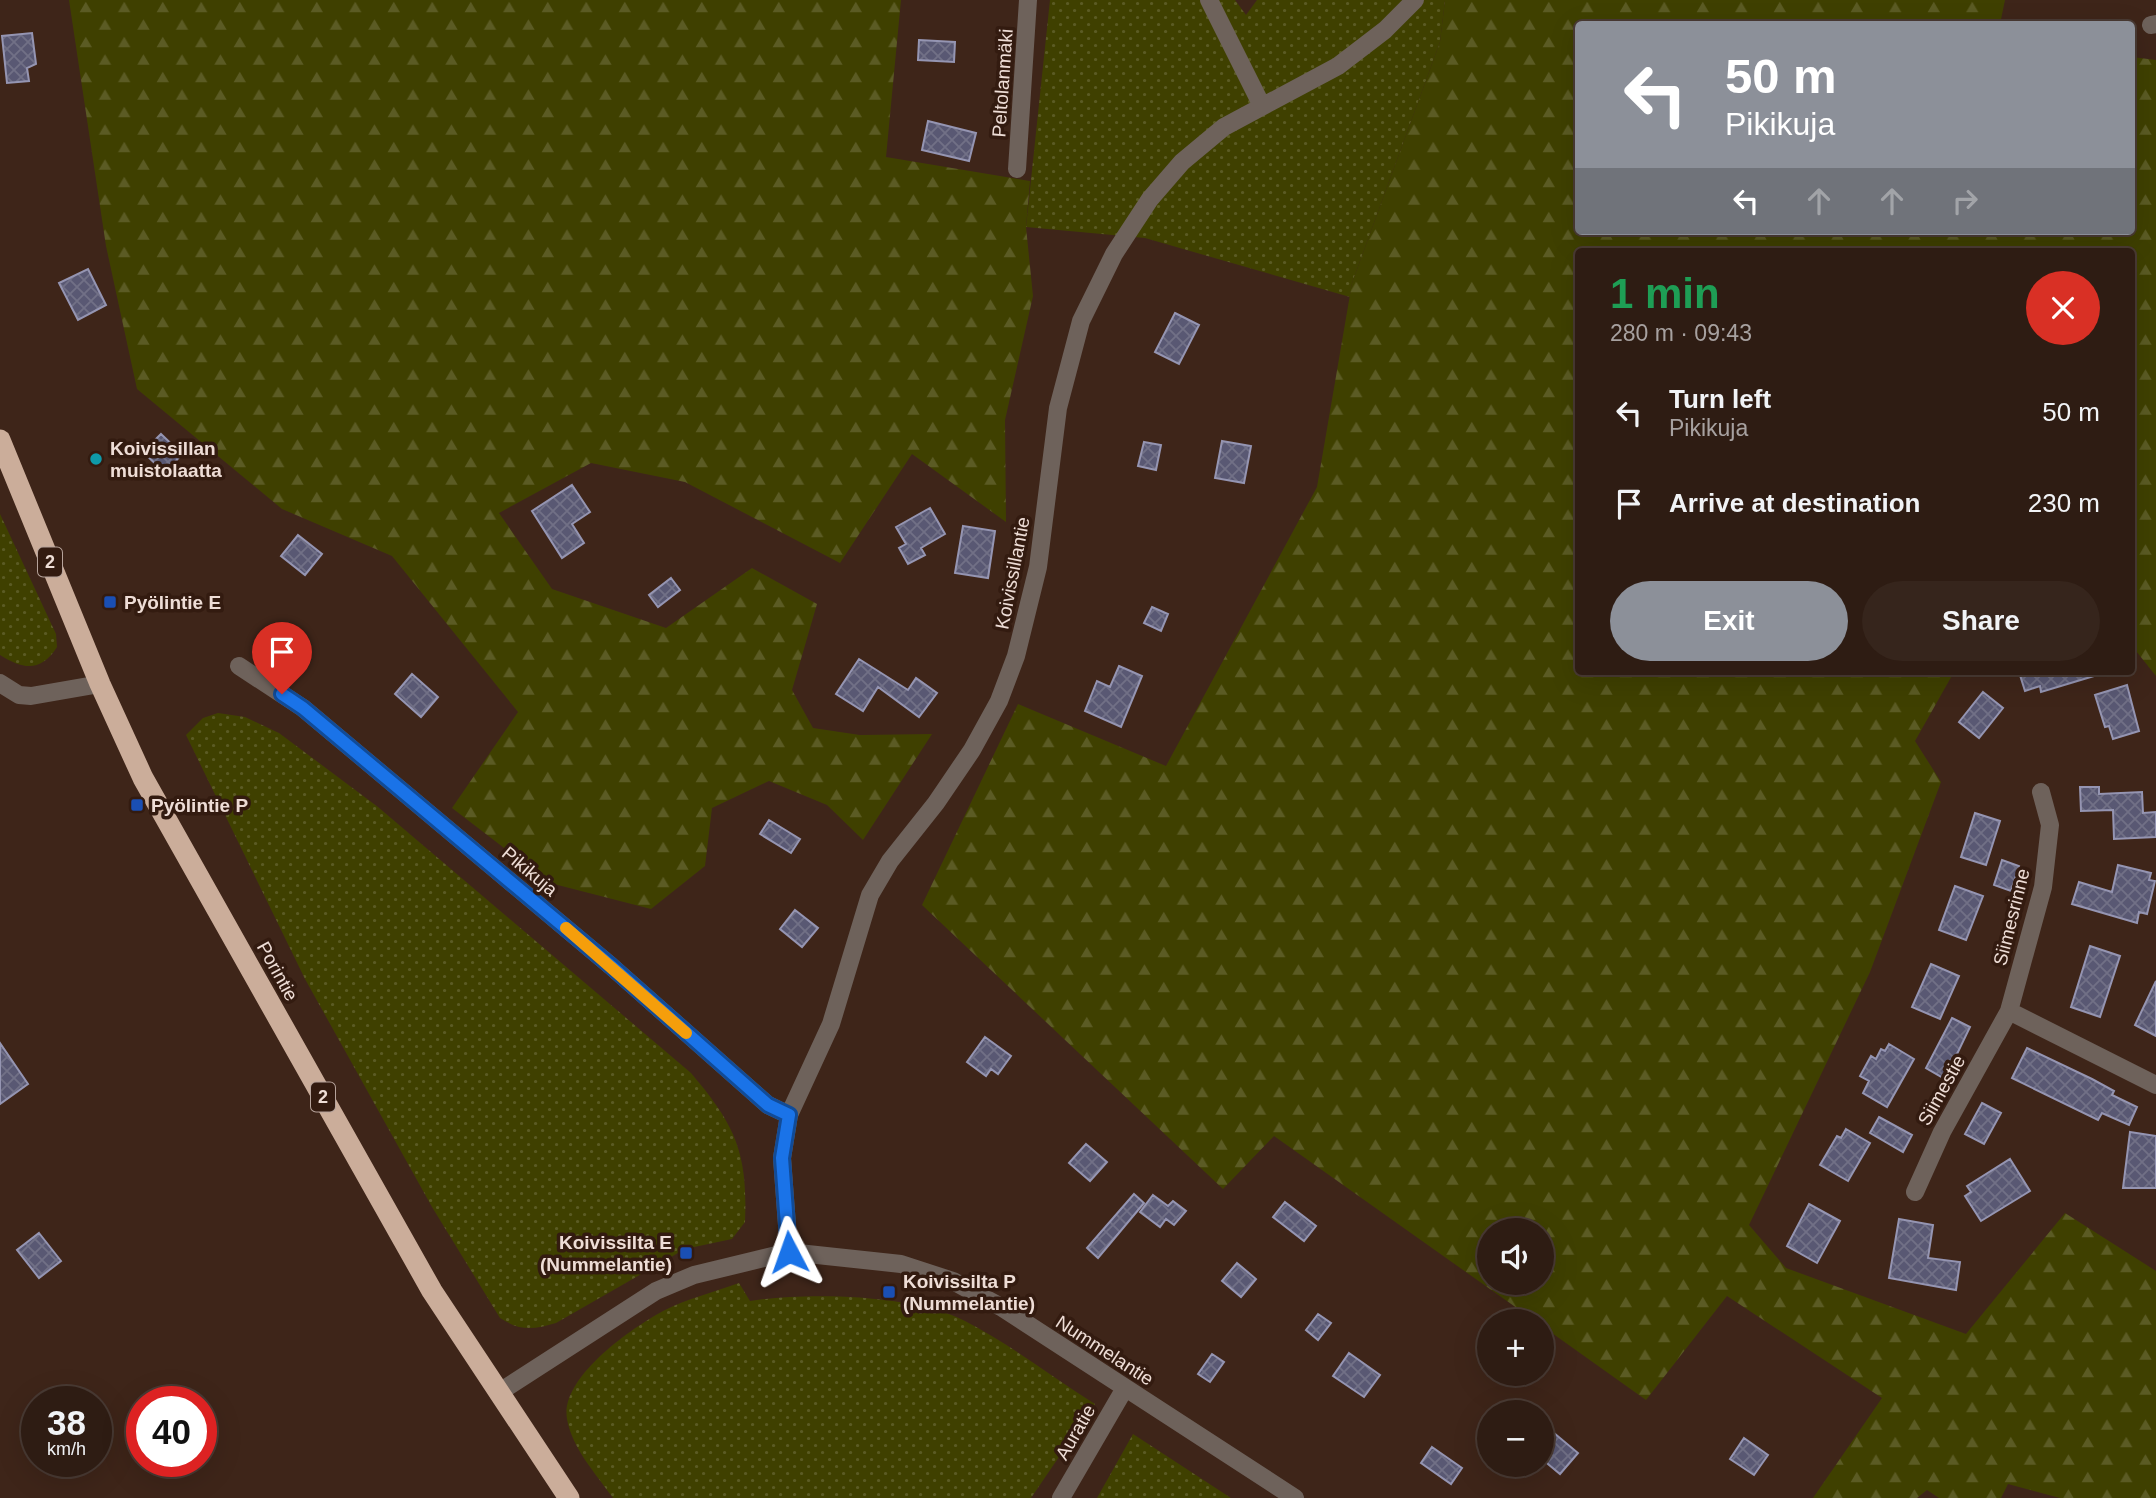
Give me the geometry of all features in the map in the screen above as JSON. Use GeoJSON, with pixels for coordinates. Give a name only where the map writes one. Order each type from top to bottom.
{"type":"FeatureCollection","features":[{"type":"Feature","properties":{"kind":"highway","name":"Porintie"},"geometry":{"type":"LineString","coordinates":[[0,440],[100,684],[143,778],[432,1291],[569,1498]]}},
{"type":"Feature","properties":{"kind":"street","name":"Peltolanmäki"},"geometry":{"type":"LineString","coordinates":[[1017,169],[1028,0]]}},
{"type":"Feature","properties":{"kind":"street"},"geometry":{"type":"LineString","coordinates":[[1209,0],[1262,106]]}},
{"type":"Feature","properties":{"kind":"street","name":"Koivissillantie"},"geometry":{"type":"LineString","coordinates":[[789,1252],[782,1158],[789,1115],[831,1024],[870,895],[890,861],[936,803],[972,750],[999,701],[1016,656],[1038,568],[1058,408],[1082,321],[1114,254],[1150,199],[1182,162],[1224,127],[1338,66],[1385,30],[1415,0]]}},
{"type":"Feature","properties":{"kind":"street","name":"Pikikuja"},"geometry":{"type":"LineString","coordinates":[[239,666],[303,708],[611,966],[768,1105],[789,1115]]}},
{"type":"Feature","properties":{"kind":"street"},"geometry":{"type":"LineString","coordinates":[[0,683],[19,695],[31,696],[100,684]]}},
{"type":"Feature","properties":{"kind":"street","name":"Siimesrinne"},"geometry":{"type":"LineString","coordinates":[[2009,1011],[2043,887],[2050,825],[2041,792]]}},
{"type":"Feature","properties":{"kind":"street"},"geometry":{"type":"LineString","coordinates":[[2009,1011],[2156,1085]]}},
{"type":"Feature","properties":{"kind":"street","name":"Siimestie"},"geometry":{"type":"LineString","coordinates":[[1914,1192],[1942,1132],[2009,1011]]}},
{"type":"Feature","properties":{"kind":"street","name":"Nummelantie"},"geometry":{"type":"LineString","coordinates":[[498,1393],[656,1291],[694,1275],[789,1252],[901,1264],[953,1281],[1001,1307],[1295,1498]]}},
{"type":"Feature","properties":{"kind":"street","name":"Auratie"},"geometry":{"type":"LineString","coordinates":[[1061,1498],[1125,1388]]}},
{"type":"Feature","properties":{"kind":"green space"},"geometry":{"type":"Polygon","coordinates":[[[69,0],[901,0],[886,157],[1030,181],[1026,227],[1033,296],[1005,420],[1006,522],[912,454],[840,563],[685,482],[591,463],[499,513],[552,589],[666,628],[752,568],[817,604],[792,690],[813,728],[860,735],[932,734],[863,840],[827,805],[769,781],[712,808],[705,866],[651,909],[550,883],[452,808],[518,712],[392,556],[282,509],[137,389],[106,246],[69,0]]]}},
{"type":"Feature","properties":{"kind":"green space"},"geometry":{"type":"Polygon","coordinates":[[[1050,0],[1235,0],[1246,15],[1257,0],[1445,0],[1440,42],[1352,283],[1350,297],[1145,238],[1026,227],[1050,0]]]}},
{"type":"Feature","properties":{"kind":"green space"},"geometry":{"type":"Polygon","coordinates":[[[1445,0],[2005,0],[2001,21],[1575,21],[1575,235],[2135,235],[2135,57],[2156,60],[2156,676],[2135,650],[2135,248],[1575,248],[1575,675],[1952,675],[1915,741],[1941,782],[1870,972],[1749,1225],[1786,1268],[1966,1334],[2065,1213],[2156,1271],[2156,1498],[2060,1498],[2008,1484],[2001,1498],[1939,1498],[1927,1490],[1917,1498],[1813,1498],[1882,1398],[1727,1296],[1646,1400],[1554,1335],[1554,1309],[1518,1309],[1498,1295],[1554,1295],[1554,1218],[1477,1218],[1477,1280],[1274,1136],[1223,1189],[922,905],[1018,704],[1166,766],[1317,487],[1352,283],[1440,42],[1445,0]]]}},
{"type":"Feature","properties":{"kind":"green space"},"geometry":{"type":"Polygon","coordinates":[[[0,514],[56,634],[57,647],[51,655],[45,661],[32,666],[17,664],[0,655],[0,514]]]}},
{"type":"Feature","properties":{"kind":"green space"},"geometry":{"type":"Polygon","coordinates":[[[218,713],[245,717],[279,733],[378,807],[691,1073],[728,1125],[741,1158],[745,1222],[732,1239],[685,1249],[556,1323],[527,1328],[500,1318],[432,1207],[305,979],[186,735],[203,718],[218,713]]]}},
{"type":"Feature","properties":{"kind":"green space"},"geometry":{"type":"Polygon","coordinates":[[[739,1283],[750,1301],[829,1296],[889,1300],[943,1312],[998,1340],[1095,1404],[1031,1498],[613,1498],[586,1460],[570,1430],[567,1419],[568,1403],[574,1387],[600,1356],[649,1319],[681,1303],[739,1283]]]}},
{"type":"Feature","properties":{"kind":"green space"},"geometry":{"type":"Polygon","coordinates":[[[1133,1434],[1231,1498],[1097,1498],[1133,1434]]]}},
{"type":"Feature","properties":{"kind":"building"},"geometry":{"type":"Polygon","coordinates":[[[32,33],[36,64],[27,68],[29,81],[7,83],[2,36],[32,33]]]}},
{"type":"Feature","properties":{"kind":"building"},"geometry":{"type":"Polygon","coordinates":[[[919,40],[955,42],[954,62],[918,60],[919,40]]]}},
{"type":"Feature","properties":{"kind":"building"},"geometry":{"type":"Polygon","coordinates":[[[928,121],[976,133],[969,161],[922,150],[928,121]]]}},
{"type":"Feature","properties":{"kind":"building"},"geometry":{"type":"Polygon","coordinates":[[[88,269],[106,305],[78,320],[59,283],[88,269]]]}},
{"type":"Feature","properties":{"kind":"building"},"geometry":{"type":"Polygon","coordinates":[[[1175,313],[1199,325],[1179,364],[1155,352],[1175,313]]]}},
{"type":"Feature","properties":{"kind":"building"},"geometry":{"type":"Polygon","coordinates":[[[161,434],[182,454],[165,473],[143,452],[161,434]]]}},
{"type":"Feature","properties":{"kind":"building"},"geometry":{"type":"Polygon","coordinates":[[[1222,441],[1251,446],[1244,483],[1215,478],[1222,441]]]}},
{"type":"Feature","properties":{"kind":"building"},"geometry":{"type":"Polygon","coordinates":[[[1144,442],[1161,445],[1156,470],[1138,466],[1144,442]]]}},
{"type":"Feature","properties":{"kind":"building"},"geometry":{"type":"Polygon","coordinates":[[[572,485],[590,512],[572,524],[584,543],[562,558],[532,511],[572,485]]]}},
{"type":"Feature","properties":{"kind":"building"},"geometry":{"type":"Polygon","coordinates":[[[930,508],[945,534],[921,548],[925,555],[908,564],[899,548],[906,544],[896,527],[930,508]]]}},
{"type":"Feature","properties":{"kind":"building"},"geometry":{"type":"Polygon","coordinates":[[[963,526],[995,531],[988,578],[955,573],[963,526]]]}},
{"type":"Feature","properties":{"kind":"building"},"geometry":{"type":"Polygon","coordinates":[[[298,535],[322,554],[305,575],[281,556],[298,535]]]}},
{"type":"Feature","properties":{"kind":"building"},"geometry":{"type":"Polygon","coordinates":[[[671,578],[680,590],[658,607],[649,595],[671,578]]]}},
{"type":"Feature","properties":{"kind":"building"},"geometry":{"type":"Polygon","coordinates":[[[1152,607],[1168,614],[1161,631],[1144,623],[1152,607]]]}},
{"type":"Feature","properties":{"kind":"building"},"geometry":{"type":"Polygon","coordinates":[[[859,659],[908,690],[916,678],[937,693],[919,717],[878,687],[863,711],[836,694],[859,659]]]}},
{"type":"Feature","properties":{"kind":"building"},"geometry":{"type":"Polygon","coordinates":[[[1119,666],[1142,676],[1121,727],[1085,711],[1097,681],[1110,687],[1119,666]]]}},
{"type":"Feature","properties":{"kind":"building"},"geometry":{"type":"Polygon","coordinates":[[[412,674],[438,697],[421,717],[395,694],[412,674]]]}},
{"type":"Feature","properties":{"kind":"building"},"geometry":{"type":"Polygon","coordinates":[[[2020,675],[2094,676],[2041,692],[2040,686],[2025,691],[2020,675]]]}},
{"type":"Feature","properties":{"kind":"building"},"geometry":{"type":"Polygon","coordinates":[[[2127,685],[2139,731],[2113,739],[2109,726],[2105,727],[2095,695],[2127,685]]]}},
{"type":"Feature","properties":{"kind":"building"},"geometry":{"type":"Polygon","coordinates":[[[1983,692],[2003,708],[1979,738],[1959,722],[1983,692]]]}},
{"type":"Feature","properties":{"kind":"building"},"geometry":{"type":"Polygon","coordinates":[[[2080,787],[2099,787],[2099,794],[2142,792],[2143,813],[2156,812],[2156,837],[2114,839],[2113,810],[2081,811],[2080,787]]]}},
{"type":"Feature","properties":{"kind":"building"},"geometry":{"type":"Polygon","coordinates":[[[1975,813],[2000,821],[1986,865],[1961,857],[1975,813]]]}},
{"type":"Feature","properties":{"kind":"building"},"geometry":{"type":"Polygon","coordinates":[[[769,820],[800,839],[791,853],[760,834],[769,820]]]}},
{"type":"Feature","properties":{"kind":"building"},"geometry":{"type":"Polygon","coordinates":[[[2002,860],[2019,866],[2011,891],[1994,885],[2002,860]]]}},
{"type":"Feature","properties":{"kind":"building"},"geometry":{"type":"Polygon","coordinates":[[[2118,865],[2151,873],[2149,880],[2155,881],[2147,914],[2139,912],[2137,923],[2072,904],[2079,882],[2112,892],[2118,865]]]}},
{"type":"Feature","properties":{"kind":"building"},"geometry":{"type":"Polygon","coordinates":[[[1955,886],[1983,896],[1966,940],[1939,930],[1955,886]]]}},
{"type":"Feature","properties":{"kind":"building"},"geometry":{"type":"Polygon","coordinates":[[[795,910],[818,928],[802,947],[780,929],[795,910]]]}},
{"type":"Feature","properties":{"kind":"building"},"geometry":{"type":"Polygon","coordinates":[[[2090,946],[2120,956],[2100,1017],[2071,1007],[2090,946]]]}},
{"type":"Feature","properties":{"kind":"building"},"geometry":{"type":"Polygon","coordinates":[[[1931,964],[1959,976],[1940,1019],[1912,1007],[1931,964]]]}},
{"type":"Feature","properties":{"kind":"building"},"geometry":{"type":"Polygon","coordinates":[[[2156,981],[2156,1036],[2135,1025],[2156,981]]]}},
{"type":"Feature","properties":{"kind":"building"},"geometry":{"type":"Polygon","coordinates":[[[1952,1018],[1970,1027],[1945,1079],[1926,1068],[1952,1018]]]}},
{"type":"Feature","properties":{"kind":"building"},"geometry":{"type":"Polygon","coordinates":[[[985,1037],[1011,1056],[998,1074],[991,1069],[986,1076],[967,1062],[985,1037]]]}},
{"type":"Feature","properties":{"kind":"building"},"geometry":{"type":"Polygon","coordinates":[[[0,1043],[28,1084],[0,1104],[0,1043]]]}},
{"type":"Feature","properties":{"kind":"building"},"geometry":{"type":"Polygon","coordinates":[[[1889,1044],[1914,1059],[1887,1107],[1863,1093],[1869,1081],[1860,1076],[1871,1056],[1876,1059],[1881,1049],[1885,1051],[1889,1044]]]}},
{"type":"Feature","properties":{"kind":"building"},"geometry":{"type":"Polygon","coordinates":[[[2027,1048],[2092,1079],[2114,1091],[2112,1095],[2137,1107],[2129,1125],[2102,1113],[2098,1120],[2012,1078],[2027,1048]]]}},
{"type":"Feature","properties":{"kind":"building"},"geometry":{"type":"Polygon","coordinates":[[[1982,1103],[2001,1113],[1984,1144],[1965,1134],[1982,1103]]]}},
{"type":"Feature","properties":{"kind":"building"},"geometry":{"type":"Polygon","coordinates":[[[1879,1117],[1912,1135],[1903,1152],[1870,1133],[1879,1117]]]}},
{"type":"Feature","properties":{"kind":"building"},"geometry":{"type":"Polygon","coordinates":[[[1846,1129],[1870,1143],[1848,1181],[1820,1165],[1837,1136],[1841,1138],[1846,1129]]]}},
{"type":"Feature","properties":{"kind":"building"},"geometry":{"type":"Polygon","coordinates":[[[2130,1132],[2156,1136],[2156,1188],[2123,1188],[2130,1132]]]}},
{"type":"Feature","properties":{"kind":"building"},"geometry":{"type":"Polygon","coordinates":[[[1086,1144],[1107,1162],[1090,1181],[1069,1163],[1086,1144]]]}},
{"type":"Feature","properties":{"kind":"building"},"geometry":{"type":"Polygon","coordinates":[[[2010,1159],[2030,1191],[1981,1221],[1965,1196],[1971,1192],[1967,1186],[2010,1159]]]}},
{"type":"Feature","properties":{"kind":"building"},"geometry":{"type":"Polygon","coordinates":[[[1134,1194],[1144,1203],[1098,1258],[1087,1248],[1134,1194]]]}},
{"type":"Feature","properties":{"kind":"building"},"geometry":{"type":"Polygon","coordinates":[[[1153,1195],[1168,1206],[1173,1201],[1186,1211],[1174,1225],[1166,1219],[1160,1227],[1140,1212],[1153,1195]]]}},
{"type":"Feature","properties":{"kind":"building"},"geometry":{"type":"Polygon","coordinates":[[[1285,1202],[1316,1226],[1304,1241],[1273,1217],[1285,1202]]]}},
{"type":"Feature","properties":{"kind":"building"},"geometry":{"type":"Polygon","coordinates":[[[1809,1204],[1840,1221],[1817,1263],[1787,1246],[1809,1204]]]}},
{"type":"Feature","properties":{"kind":"building"},"geometry":{"type":"Polygon","coordinates":[[[1899,1219],[1933,1225],[1928,1258],[1960,1262],[1956,1290],[1889,1278],[1899,1219]]]}},
{"type":"Feature","properties":{"kind":"building"},"geometry":{"type":"Polygon","coordinates":[[[39,1233],[61,1261],[39,1278],[17,1250],[39,1233]]]}},
{"type":"Feature","properties":{"kind":"building"},"geometry":{"type":"Polygon","coordinates":[[[1237,1263],[1256,1279],[1241,1297],[1222,1281],[1237,1263]]]}},
{"type":"Feature","properties":{"kind":"building"},"geometry":{"type":"Polygon","coordinates":[[[1318,1314],[1331,1323],[1318,1340],[1306,1330],[1318,1314]]]}},
{"type":"Feature","properties":{"kind":"building"},"geometry":{"type":"Polygon","coordinates":[[[1349,1353],[1380,1375],[1364,1397],[1333,1376],[1349,1353]]]}},
{"type":"Feature","properties":{"kind":"building"},"geometry":{"type":"Polygon","coordinates":[[[1212,1354],[1224,1362],[1210,1382],[1198,1374],[1212,1354]]]}},
{"type":"Feature","properties":{"kind":"building"},"geometry":{"type":"Polygon","coordinates":[[[1554,1433],[1578,1453],[1560,1474],[1554,1469],[1554,1433]]]}},
{"type":"Feature","properties":{"kind":"building"},"geometry":{"type":"Polygon","coordinates":[[[1744,1438],[1768,1455],[1754,1475],[1730,1459],[1744,1438]]]}},
{"type":"Feature","properties":{"kind":"building"},"geometry":{"type":"Polygon","coordinates":[[[1432,1447],[1462,1468],[1451,1484],[1421,1463],[1432,1447]]]}},
{"type":"Feature","properties":{"kind":"slow traffic"},"geometry":{"type":"LineString","coordinates":[[566,928],[686,1033]]}},
{"type":"Feature","properties":{"kind":"place","name":"Koivissillan muistolaatta"},"geometry":{"type":"Point","coordinates":[96,459]}},
{"type":"Feature","properties":{"kind":"place","name":"Pyölintie E"},"geometry":{"type":"Point","coordinates":[110,602]}},
{"type":"Feature","properties":{"kind":"place","name":"Pyölintie P"},"geometry":{"type":"Point","coordinates":[137,805]}},
{"type":"Feature","properties":{"kind":"place","name":"Koivissilta E (Nummelantie)"},"geometry":{"type":"Point","coordinates":[686,1253]}},
{"type":"Feature","properties":{"kind":"place","name":"Koivissilta P (Nummelantie)"},"geometry":{"type":"Point","coordinates":[889,1292]}},
{"type":"Feature","properties":{"kind":"route"},"geometry":{"type":"LineString","coordinates":[[282,694],[303,708],[611,966],[768,1105],[789,1115],[782,1158],[789,1252]]}}]}
